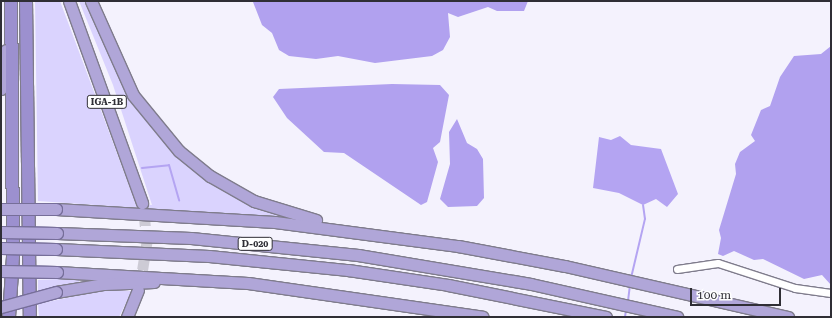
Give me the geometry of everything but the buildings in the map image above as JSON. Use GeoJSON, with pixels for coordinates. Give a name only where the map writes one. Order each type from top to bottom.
{"type":"FeatureCollection","features":[{"type":"Feature","properties":{"kind":"highway"},"geometry":{"type":"LineString","coordinates":[[1,89],[8,1]]}},
{"type":"Feature","properties":{"kind":"highway"},"geometry":{"type":"LineString","coordinates":[[11,1],[13,257],[17,317]]}},
{"type":"Feature","properties":{"kind":"highway"},"geometry":{"type":"LineString","coordinates":[[26,1],[29,314]]}},
{"type":"Feature","properties":{"kind":"highway","name":"IGA-1B"},"geometry":{"type":"LineString","coordinates":[[69,1],[142,203]]}},
{"type":"Feature","properties":{"kind":"highway"},"geometry":{"type":"LineString","coordinates":[[91,1],[116,64],[143,110],[179,151],[210,176],[254,201],[290,214],[458,246],[788,317]]}},
{"type":"Feature","properties":{"kind":"highway"},"geometry":{"type":"LineString","coordinates":[[1,209],[56,209],[275,222],[458,246]]}},
{"type":"Feature","properties":{"kind":"highway","name":"D-020"},"geometry":{"type":"LineString","coordinates":[[1,232],[57,233],[245,243],[452,270],[677,317]]}},
{"type":"Feature","properties":{"kind":"highway","name":"D-020"},"geometry":{"type":"LineString","coordinates":[[1,248],[56,249],[256,260],[448,285],[606,317]]}},
{"type":"Feature","properties":{"kind":"highway"},"geometry":{"type":"LineString","coordinates":[[9,317],[13,257]]}},
{"type":"Feature","properties":{"kind":"highway"},"geometry":{"type":"LineString","coordinates":[[1,272],[57,272],[160,276],[284,287],[484,317]]}},
{"type":"Feature","properties":{"kind":"highway"},"geometry":{"type":"LineString","coordinates":[[1,307],[56,292],[144,282],[284,287]]}},
{"type":"Feature","properties":{"kind":"highway"},"geometry":{"type":"LineString","coordinates":[[127,317],[138,290]]}},
{"type":"Feature","properties":{"kind":"street"},"geometry":{"type":"LineString","coordinates":[[677,269],[718,263],[796,288],[831,293]]}},
{"type":"Feature","properties":{"kind":"shaded area"},"geometry":{"type":"Polygon","coordinates":[[[35,1],[60,1],[136,204],[152,205],[113,85],[79,1],[85,1],[126,92],[170,149],[201,176],[282,218],[38,201],[35,1]]]}},
{"type":"Feature","properties":{"kind":"shaded area"},"geometry":{"type":"Polygon","coordinates":[[[528,1],[524,11],[497,11],[488,7],[458,17],[448,13],[450,37],[443,50],[432,56],[375,63],[338,56],[316,59],[289,56],[279,50],[272,33],[262,25],[253,2],[528,1]]]}},
{"type":"Feature","properties":{"kind":"shaded area"},"geometry":{"type":"Polygon","coordinates":[[[831,46],[831,285],[822,275],[804,279],[763,259],[754,260],[734,251],[723,256],[718,254],[721,238],[719,230],[736,174],[735,164],[740,152],[755,141],[751,135],[761,110],[770,106],[780,77],[794,56],[821,54],[831,46]]]}},
{"type":"Feature","properties":{"kind":"shaded area"},"geometry":{"type":"Polygon","coordinates":[[[392,84],[440,85],[449,95],[440,142],[433,148],[438,162],[427,202],[421,205],[344,153],[324,152],[287,118],[273,97],[279,89],[392,84]]]}},
{"type":"Feature","properties":{"kind":"shaded area"},"geometry":{"type":"Polygon","coordinates":[[[457,119],[467,143],[477,149],[483,159],[484,198],[477,206],[448,207],[440,199],[450,164],[449,132],[457,119]]]}},
{"type":"Feature","properties":{"kind":"shaded area"},"geometry":{"type":"Polygon","coordinates":[[[620,136],[631,145],[661,149],[678,194],[667,207],[656,199],[643,205],[619,193],[593,188],[599,137],[611,140],[620,136]]]}},
{"type":"Feature","properties":{"kind":"shaded area"},"geometry":{"type":"Polygon","coordinates":[[[79,278],[79,284],[38,291],[38,280],[79,278]]]}},
{"type":"Feature","properties":{"kind":"shaded area"},"geometry":{"type":"Polygon","coordinates":[[[104,290],[132,291],[119,317],[39,317],[38,304],[104,290]]]}},
{"type":"Feature","properties":{"kind":"waterway"},"geometry":{"type":"LineString","coordinates":[[142,168],[169,165],[179,201]]}},
{"type":"Feature","properties":{"kind":"waterway"},"geometry":{"type":"LineString","coordinates":[[631,278],[645,219],[643,205]]}},
{"type":"Feature","properties":{"kind":"waterway"},"geometry":{"type":"LineString","coordinates":[[628,301],[630,284]]}},
{"type":"Feature","properties":{"kind":"waterway"},"geometry":{"type":"LineString","coordinates":[[625,317],[626,310]]}},
{"type":"Feature","properties":{"kind":"tunnel"},"geometry":{"type":"LineString","coordinates":[[140,286],[147,242],[143,206]]}}]}
